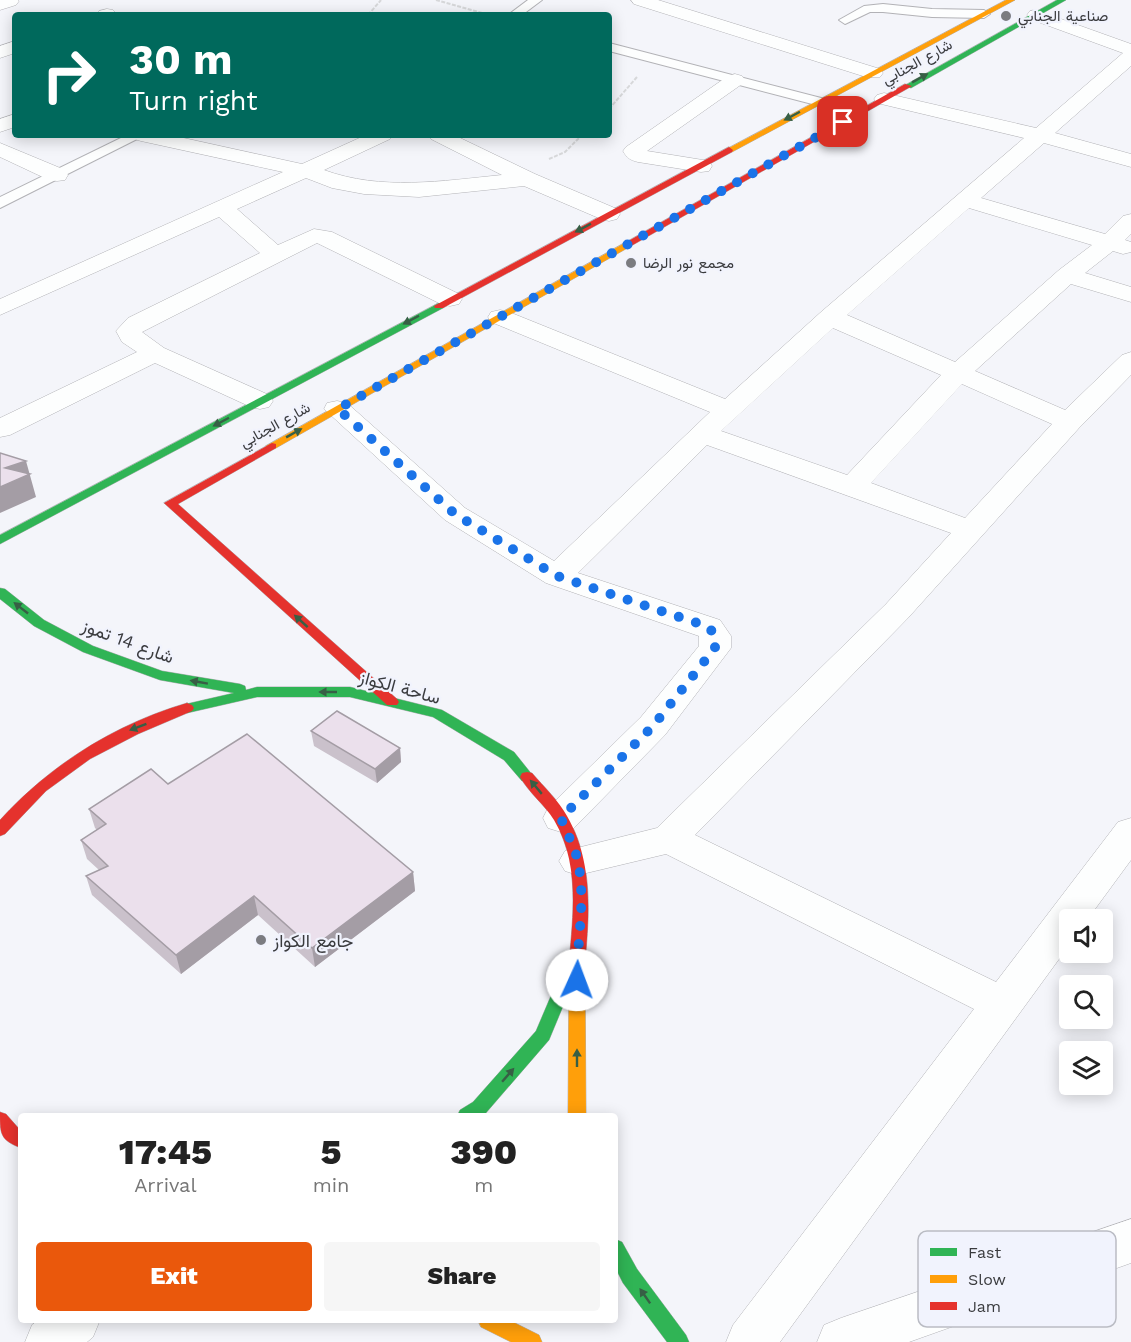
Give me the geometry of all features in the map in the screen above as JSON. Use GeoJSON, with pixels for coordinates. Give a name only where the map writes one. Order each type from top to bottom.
{"type":"FeatureCollection","features":[{"type":"Feature","properties":{"kind":"street"},"geometry":{"type":"LineString","coordinates":[[0,5],[10,1],[4,0]]}},
{"type":"Feature","properties":{"kind":"street"},"geometry":{"type":"LineString","coordinates":[[640,0],[873,74]]}},
{"type":"Feature","properties":{"kind":"street","name":"شارع الجنابي"},"geometry":{"type":"LineString","coordinates":[[392,702],[170,504],[1062,0]]}},
{"type":"Feature","properties":{"kind":"street","name":"شارع الجنابي"},"geometry":{"type":"LineString","coordinates":[[0,540],[1006,1]]}},
{"type":"Feature","properties":{"kind":"street"},"geometry":{"type":"LineString","coordinates":[[1036,15],[1131,50]]}},
{"type":"Feature","properties":{"kind":"street"},"geometry":{"type":"LineString","coordinates":[[557,576],[702,434],[830,317],[1131,56]]}},
{"type":"Feature","properties":{"kind":"street"},"geometry":{"type":"LineString","coordinates":[[701,165],[645,158],[633,154],[633,151],[735,80]]}},
{"type":"Feature","properties":{"kind":"street"},"geometry":{"type":"LineString","coordinates":[[884,99],[1040,135],[1131,161]]}},
{"type":"Feature","properties":{"kind":"street"},"geometry":{"type":"LineString","coordinates":[[154,138],[307,171],[340,183],[390,189],[430,189],[522,177]]}},
{"type":"Feature","properties":{"kind":"street"},"geometry":{"type":"LineString","coordinates":[[0,308],[378,138]]}},
{"type":"Feature","properties":{"kind":"street"},"geometry":{"type":"LineString","coordinates":[[444,138],[522,177],[609,214]]}},
{"type":"Feature","properties":{"kind":"street"},"geometry":{"type":"LineString","coordinates":[[0,148],[57,175]]}},
{"type":"Feature","properties":{"kind":"street"},"geometry":{"type":"LineString","coordinates":[[964,200],[1120,246]]}},
{"type":"Feature","properties":{"kind":"street"},"geometry":{"type":"LineString","coordinates":[[223,209],[275,254]]}},
{"type":"Feature","properties":{"kind":"street"},"geometry":{"type":"LineString","coordinates":[[852,486],[957,374],[1067,275],[1120,246],[1131,221]]}},
{"type":"Feature","properties":{"kind":"street"},"geometry":{"type":"LineString","coordinates":[[260,401],[155,353],[131,337],[129,331],[138,323],[314,236],[324,237],[450,299]]}},
{"type":"Feature","properties":{"kind":"street"},"geometry":{"type":"LineString","coordinates":[[1067,275],[1131,295]]}},
{"type":"Feature","properties":{"kind":"street"},"geometry":{"type":"LineString","coordinates":[[500,317],[728,410]]}},
{"type":"Feature","properties":{"kind":"street"},"geometry":{"type":"LineString","coordinates":[[830,317],[1069,422]]}},
{"type":"Feature","properties":{"kind":"street"},"geometry":{"type":"LineString","coordinates":[[0,429],[155,353]]}},
{"type":"Feature","properties":{"kind":"street"},"geometry":{"type":"LineString","coordinates":[[578,861],[669,840],[897,611],[1069,422],[1131,360]]}},
{"type":"Feature","properties":{"kind":"street"},"geometry":{"type":"LineString","coordinates":[[338,409],[455,514],[557,576],[709,627],[715,636],[715,648],[653,726],[561,818]]}},
{"type":"Feature","properties":{"kind":"street"},"geometry":{"type":"LineString","coordinates":[[702,434],[971,530]]}},
{"type":"Feature","properties":{"kind":"street","name":"شارع 14 تموز"},"geometry":{"type":"LineString","coordinates":[[0,592],[39,623],[88,649],[160,675],[257,692]]}},
{"type":"Feature","properties":{"kind":"street","name":"ساحة الكواز"},"geometry":{"type":"LineString","coordinates":[[0,830],[20,806],[71,763],[129,730],[192,706],[257,692],[350,692],[437,713],[509,756],[561,818],[578,861],[582,908],[577,957],[543,1035],[479,1108],[471,1113]]}},
{"type":"Feature","properties":{"kind":"street"},"geometry":{"type":"LineString","coordinates":[[750,1342],[1131,832]]}},
{"type":"Feature","properties":{"kind":"street"},"geometry":{"type":"LineString","coordinates":[[669,840],[1002,1004]]}},
{"type":"Feature","properties":{"kind":"street"},"geometry":{"type":"LineString","coordinates":[[577,957],[577,1113]]}},
{"type":"Feature","properties":{"kind":"street"},"geometry":{"type":"LineString","coordinates":[[0,1120],[12,1135],[18,1138]]}},
{"type":"Feature","properties":{"kind":"street"},"geometry":{"type":"LineString","coordinates":[[1116,1246],[1131,1241]]}},
{"type":"Feature","properties":{"kind":"street"},"geometry":{"type":"LineString","coordinates":[[618,1254],[630,1276],[679,1342]]}},
{"type":"Feature","properties":{"kind":"street"},"geometry":{"type":"LineString","coordinates":[[841,1342],[918,1315]]}},
{"type":"Feature","properties":{"kind":"street"},"geometry":{"type":"LineString","coordinates":[[49,1342],[72,1323]]}},
{"type":"Feature","properties":{"kind":"street"},"geometry":{"type":"LineString","coordinates":[[494,1323],[532,1342]]}},
{"type":"Feature","properties":{"kind":"lane"},"geometry":{"type":"LineString","coordinates":[[518,12],[536,0]]}},
{"type":"Feature","properties":{"kind":"lane"},"geometry":{"type":"LineString","coordinates":[[845,20],[868,9],[883,8],[932,13],[984,14]]}},
{"type":"Feature","properties":{"kind":"lane"},"geometry":{"type":"LineString","coordinates":[[612,48],[820,102]]}},
{"type":"Feature","properties":{"kind":"lane"},"geometry":{"type":"LineString","coordinates":[[0,203],[134,138]]}},
{"type":"Feature","properties":{"kind":"path"},"geometry":{"type":"LineString","coordinates":[[371,12],[381,0]]}},
{"type":"Feature","properties":{"kind":"path"},"geometry":{"type":"LineString","coordinates":[[436,0],[478,12]]}},
{"type":"Feature","properties":{"kind":"path"},"geometry":{"type":"LineString","coordinates":[[612,106],[653,58]]}},
{"type":"Feature","properties":{"kind":"path"},"geometry":{"type":"LineString","coordinates":[[522,177],[565,152],[579,138]]}},
{"type":"Feature","properties":{"kind":"building"},"geometry":{"type":"Polygon","coordinates":[[[0,453],[26,461],[5,468],[30,474],[0,487],[0,453]]]}},
{"type":"Feature","properties":{"kind":"building"},"geometry":{"type":"Polygon","coordinates":[[[337,711],[400,748],[375,769],[311,731],[337,711]]]}},
{"type":"Feature","properties":{"kind":"building"},"geometry":{"type":"Polygon","coordinates":[[[247,734],[413,872],[312,948],[254,896],[176,955],[86,876],[108,866],[81,840],[106,824],[89,809],[151,769],[168,784],[247,734]]]}},
{"type":"Feature","properties":{"kind":"traffic: fast"},"geometry":{"type":"LineString","coordinates":[[908,86],[1062,0]]}},
{"type":"Feature","properties":{"kind":"traffic: fast"},"geometry":{"type":"LineString","coordinates":[[0,540],[439,306]]}},
{"type":"Feature","properties":{"kind":"traffic: fast"},"geometry":{"type":"LineString","coordinates":[[0,592],[39,623],[88,649],[160,675],[240,689]]}},
{"type":"Feature","properties":{"kind":"traffic: fast"},"geometry":{"type":"LineString","coordinates":[[187,708],[257,692],[350,692],[437,713],[509,756],[527,777]]}},
{"type":"Feature","properties":{"kind":"traffic: fast"},"geometry":{"type":"LineString","coordinates":[[471,1113],[479,1108],[543,1035],[578,951]]}},
{"type":"Feature","properties":{"kind":"traffic: fast"},"geometry":{"type":"LineString","coordinates":[[618,1254],[630,1276],[679,1342]]}},
{"type":"Feature","properties":{"kind":"traffic: slow"},"geometry":{"type":"LineString","coordinates":[[729,150],[1011,0]]}},
{"type":"Feature","properties":{"kind":"traffic: slow"},"geometry":{"type":"LineString","coordinates":[[272,446],[628,244]]}},
{"type":"Feature","properties":{"kind":"traffic: slow"},"geometry":{"type":"LineString","coordinates":[[577,971],[577,1113]]}},
{"type":"Feature","properties":{"kind":"traffic: slow"},"geometry":{"type":"LineString","coordinates":[[494,1323],[532,1342]]}},
{"type":"Feature","properties":{"kind":"traffic: jam"},"geometry":{"type":"LineString","coordinates":[[628,244],[908,86]]}},
{"type":"Feature","properties":{"kind":"traffic: jam"},"geometry":{"type":"LineString","coordinates":[[439,306],[729,150]]}},
{"type":"Feature","properties":{"kind":"traffic: jam"},"geometry":{"type":"LineString","coordinates":[[272,446],[170,503],[392,702]]}},
{"type":"Feature","properties":{"kind":"traffic: jam"},"geometry":{"type":"LineString","coordinates":[[0,830],[20,807],[63,770],[108,742],[187,708]]}},
{"type":"Feature","properties":{"kind":"traffic: jam"},"geometry":{"type":"LineString","coordinates":[[527,777],[561,818],[578,861],[582,907],[578,951]]}},
{"type":"Feature","properties":{"kind":"traffic: jam"},"geometry":{"type":"LineString","coordinates":[[0,1120],[12,1135],[18,1138]]}},
{"type":"Feature","properties":{"kind":"place","name":"صناعية الجنابي"},"geometry":{"type":"Point","coordinates":[1006,16]}},
{"type":"Feature","properties":{"kind":"place","name":"مجمع نور الرضا"},"geometry":{"type":"Point","coordinates":[631,263]}},
{"type":"Feature","properties":{"kind":"place","name":"جامع الكواز"},"geometry":{"type":"Point","coordinates":[261,940]}},
{"type":"Feature","properties":{"kind":"route"},"geometry":{"type":"LineString","coordinates":[[577,980],[582,908],[578,861],[561,818],[653,726],[715,648],[715,636],[709,627],[557,576],[455,514],[338,409],[843,122]]}}]}
